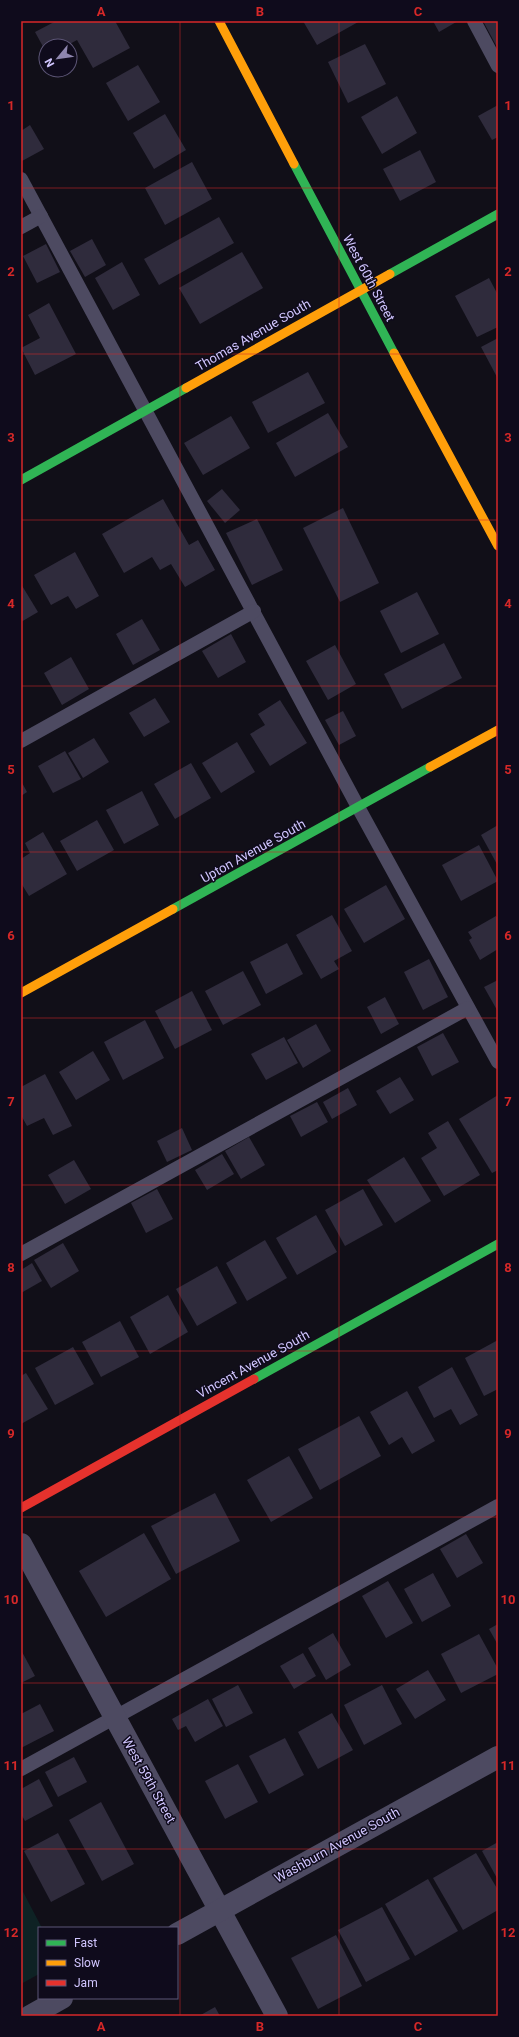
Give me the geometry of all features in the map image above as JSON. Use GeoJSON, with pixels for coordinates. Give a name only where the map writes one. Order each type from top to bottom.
{"type":"FeatureCollection","features":[{"type":"Feature","properties":{"kind":"street","name":"West 60th Street"},"geometry":{"type":"LineString","coordinates":[[219,21],[360,289],[498,546]]}},
{"type":"Feature","properties":{"kind":"street","name":"Thomas Avenue South"},"geometry":{"type":"LineString","coordinates":[[21,480],[360,289],[390,275],[498,214]]}},
{"type":"Feature","properties":{"kind":"street","name":"Upton Avenue South"},"geometry":{"type":"LineString","coordinates":[[21,993],[498,730]]}},
{"type":"Feature","properties":{"kind":"street","name":"Vincent Avenue South"},"geometry":{"type":"LineString","coordinates":[[21,1508],[498,1244]]}},
{"type":"Feature","properties":{"kind":"street","name":"West 59th Street"},"geometry":{"type":"LineString","coordinates":[[21,1544],[277,2016]]}},
{"type":"Feature","properties":{"kind":"street","name":"Washburn Avenue South"},"geometry":{"type":"LineString","coordinates":[[178,1933],[498,1757]]}},
{"type":"Feature","properties":{"kind":"street"},"geometry":{"type":"LineString","coordinates":[[30,2016],[60,1999]]}},
{"type":"Feature","properties":{"kind":"lane"},"geometry":{"type":"LineString","coordinates":[[474,21],[498,66]]}},
{"type":"Feature","properties":{"kind":"lane"},"geometry":{"type":"LineString","coordinates":[[21,178],[147,410],[358,808],[498,1062]]}},
{"type":"Feature","properties":{"kind":"lane"},"geometry":{"type":"LineString","coordinates":[[21,227],[41,216]]}},
{"type":"Feature","properties":{"kind":"lane"},"geometry":{"type":"LineString","coordinates":[[21,740],[254,611]]}},
{"type":"Feature","properties":{"kind":"lane"},"geometry":{"type":"LineString","coordinates":[[21,1254],[468,1008]]}},
{"type":"Feature","properties":{"kind":"lane"},"geometry":{"type":"LineString","coordinates":[[21,1769],[498,1506]]}},
{"type":"Feature","properties":{"kind":"green space"},"geometry":{"type":"Polygon","coordinates":[[[21,1888],[41,1927],[38,1927],[38,1975],[21,1984],[21,1888]]]}},
{"type":"Feature","properties":{"kind":"building"},"geometry":{"type":"Polygon","coordinates":[[[56,21],[115,21],[130,48],[93,68],[78,42],[78,38],[38,38],[35,32],[56,21]]]}},
{"type":"Feature","properties":{"kind":"building"},"geometry":{"type":"Polygon","coordinates":[[[303,21],[360,21],[317,45],[303,21]]]}},
{"type":"Feature","properties":{"kind":"building"},"geometry":{"type":"Polygon","coordinates":[[[433,21],[458,21],[439,32],[433,21]]]}},
{"type":"Feature","properties":{"kind":"building"},"geometry":{"type":"Polygon","coordinates":[[[483,21],[498,21],[498,49],[483,21]]]}},
{"type":"Feature","properties":{"kind":"building"},"geometry":{"type":"Polygon","coordinates":[[[365,44],[386,84],[348,103],[328,62],[365,44]]]}},
{"type":"Feature","properties":{"kind":"building"},"geometry":{"type":"Polygon","coordinates":[[[138,65],[160,102],[128,121],[106,83],[138,65]]]}},
{"type":"Feature","properties":{"kind":"building"},"geometry":{"type":"Polygon","coordinates":[[[397,96],[417,133],[382,154],[361,117],[397,96]]]}},
{"type":"Feature","properties":{"kind":"building"},"geometry":{"type":"Polygon","coordinates":[[[498,105],[498,137],[492,140],[478,116],[498,105]]]}},
{"type":"Feature","properties":{"kind":"building"},"geometry":{"type":"Polygon","coordinates":[[[165,114],[186,150],[154,169],[133,133],[165,114]]]}},
{"type":"Feature","properties":{"kind":"building"},"geometry":{"type":"Polygon","coordinates":[[[30,125],[44,149],[22,161],[21,131],[30,125]]]}},
{"type":"Feature","properties":{"kind":"building"},"geometry":{"type":"Polygon","coordinates":[[[420,150],[436,182],[400,201],[383,169],[420,150]]]}},
{"type":"Feature","properties":{"kind":"building"},"geometry":{"type":"Polygon","coordinates":[[[192,162],[212,199],[165,225],[145,188],[192,162]]]}},
{"type":"Feature","properties":{"kind":"building"},"geometry":{"type":"Polygon","coordinates":[[[219,217],[234,243],[159,285],[144,259],[219,217]]]}},
{"type":"Feature","properties":{"kind":"building"},"geometry":{"type":"Polygon","coordinates":[[[92,239],[106,265],[85,277],[70,251],[92,239]]]}},
{"type":"Feature","properties":{"kind":"building"},"geometry":{"type":"Polygon","coordinates":[[[46,244],[60,272],[37,283],[23,256],[46,244]]]}},
{"type":"Feature","properties":{"kind":"building"},"geometry":{"type":"Polygon","coordinates":[[[242,252],[263,288],[200,324],[179,288],[242,252]]]}},
{"type":"Feature","properties":{"kind":"building"},"geometry":{"type":"Polygon","coordinates":[[[122,262],[140,295],[113,310],[95,278],[122,262]]]}},
{"type":"Feature","properties":{"kind":"building"},"geometry":{"type":"Polygon","coordinates":[[[489,278],[498,295],[498,327],[477,337],[455,296],[489,278]]]}},
{"type":"Feature","properties":{"kind":"building"},"geometry":{"type":"Polygon","coordinates":[[[49,303],[76,354],[35,375],[21,348],[40,338],[28,315],[49,303]]]}},
{"type":"Feature","properties":{"kind":"building"},"geometry":{"type":"Polygon","coordinates":[[[498,338],[498,379],[481,347],[498,338]]]}},
{"type":"Feature","properties":{"kind":"building"},"geometry":{"type":"Polygon","coordinates":[[[308,372],[325,403],[268,433],[252,402],[308,372]]]}},
{"type":"Feature","properties":{"kind":"building"},"geometry":{"type":"Polygon","coordinates":[[[328,413],[348,447],[295,477],[276,443],[328,413]]]}},
{"type":"Feature","properties":{"kind":"building"},"geometry":{"type":"Polygon","coordinates":[[[231,416],[250,448],[203,475],[184,443],[231,416]]]}},
{"type":"Feature","properties":{"kind":"building"},"geometry":{"type":"Polygon","coordinates":[[[222,489],[240,510],[225,523],[207,501],[222,489]]]}},
{"type":"Feature","properties":{"kind":"building"},"geometry":{"type":"Polygon","coordinates":[[[163,499],[189,545],[198,540],[215,570],[185,587],[171,564],[160,570],[152,557],[124,573],[102,534],[163,499]]]}},
{"type":"Feature","properties":{"kind":"building"},"geometry":{"type":"Polygon","coordinates":[[[343,508],[379,583],[340,602],[303,528],[343,508]]]}},
{"type":"Feature","properties":{"kind":"building"},"geometry":{"type":"Polygon","coordinates":[[[257,519],[283,570],[252,585],[226,533],[257,519]]]}},
{"type":"Feature","properties":{"kind":"building"},"geometry":{"type":"Polygon","coordinates":[[[75,552],[99,596],[76,609],[68,596],[51,605],[34,575],[75,552]]]}},
{"type":"Feature","properties":{"kind":"building"},"geometry":{"type":"Polygon","coordinates":[[[21,584],[38,612],[21,622],[21,584]]]}},
{"type":"Feature","properties":{"kind":"building"},"geometry":{"type":"Polygon","coordinates":[[[417,592],[439,634],[401,653],[380,611],[417,592]]]}},
{"type":"Feature","properties":{"kind":"building"},"geometry":{"type":"Polygon","coordinates":[[[142,619],[160,650],[133,665],[116,634],[142,619]]]}},
{"type":"Feature","properties":{"kind":"building"},"geometry":{"type":"Polygon","coordinates":[[[231,634],[246,662],[218,678],[202,651],[231,634]]]}},
{"type":"Feature","properties":{"kind":"building"},"geometry":{"type":"Polygon","coordinates":[[[444,643],[462,678],[402,709],[384,674],[444,643]]]}},
{"type":"Feature","properties":{"kind":"building"},"geometry":{"type":"Polygon","coordinates":[[[335,645],[356,684],[328,700],[306,661],[335,645]]]}},
{"type":"Feature","properties":{"kind":"building"},"geometry":{"type":"Polygon","coordinates":[[[71,657],[89,689],[62,705],[44,673],[71,657]]]}},
{"type":"Feature","properties":{"kind":"building"},"geometry":{"type":"Polygon","coordinates":[[[155,698],[170,722],[144,737],[129,713],[155,698]]]}},
{"type":"Feature","properties":{"kind":"building"},"geometry":{"type":"Polygon","coordinates":[[[280,700],[307,743],[270,766],[250,734],[265,725],[258,714],[280,700]]]}},
{"type":"Feature","properties":{"kind":"building"},"geometry":{"type":"Polygon","coordinates":[[[343,711],[356,736],[339,745],[325,720],[343,711]]]}},
{"type":"Feature","properties":{"kind":"building"},"geometry":{"type":"Polygon","coordinates":[[[94,738],[109,762],[83,778],[68,753],[94,738]]]}},
{"type":"Feature","properties":{"kind":"building"},"geometry":{"type":"Polygon","coordinates":[[[237,742],[255,772],[221,793],[202,763],[237,742]]]}},
{"type":"Feature","properties":{"kind":"building"},"geometry":{"type":"Polygon","coordinates":[[[65,751],[81,779],[53,793],[38,766],[65,751]]]}},
{"type":"Feature","properties":{"kind":"building"},"geometry":{"type":"Polygon","coordinates":[[[191,763],[211,798],[175,819],[154,784],[191,763]]]}},
{"type":"Feature","properties":{"kind":"building"},"geometry":{"type":"Polygon","coordinates":[[[21,781],[27,792],[21,796],[21,781]]]}},
{"type":"Feature","properties":{"kind":"building"},"geometry":{"type":"Polygon","coordinates":[[[142,791],[159,825],[124,844],[106,810],[142,791]]]}},
{"type":"Feature","properties":{"kind":"building"},"geometry":{"type":"Polygon","coordinates":[[[97,820],[114,850],[77,871],[60,841],[97,820]]]}},
{"type":"Feature","properties":{"kind":"building"},"geometry":{"type":"Polygon","coordinates":[[[498,825],[498,866],[481,835],[498,825]]]}},
{"type":"Feature","properties":{"kind":"building"},"geometry":{"type":"Polygon","coordinates":[[[43,832],[67,874],[29,896],[21,883],[21,859],[30,853],[25,843],[43,832]]]}},
{"type":"Feature","properties":{"kind":"building"},"geometry":{"type":"Polygon","coordinates":[[[479,845],[498,881],[461,901],[442,865],[479,845]]]}},
{"type":"Feature","properties":{"kind":"building"},"geometry":{"type":"Polygon","coordinates":[[[386,885],[405,919],[364,943],[344,909],[386,885]]]}},
{"type":"Feature","properties":{"kind":"building"},"geometry":{"type":"Polygon","coordinates":[[[332,915],[352,951],[334,961],[339,969],[321,979],[296,935],[332,915]]]}},
{"type":"Feature","properties":{"kind":"building"},"geometry":{"type":"Polygon","coordinates":[[[496,916],[498,919],[498,949],[480,960],[469,940],[472,938],[468,932],[496,916]]]}},
{"type":"Feature","properties":{"kind":"building"},"geometry":{"type":"Polygon","coordinates":[[[287,943],[303,974],[266,994],[250,962],[287,943]]]}},
{"type":"Feature","properties":{"kind":"building"},"geometry":{"type":"Polygon","coordinates":[[[429,959],[448,997],[423,1010],[404,972],[429,959]]]}},
{"type":"Feature","properties":{"kind":"building"},"geometry":{"type":"Polygon","coordinates":[[[243,971],[261,1005],[223,1025],[205,991],[243,971]]]}},
{"type":"Feature","properties":{"kind":"building"},"geometry":{"type":"Polygon","coordinates":[[[498,980],[498,1010],[497,1010],[484,987],[498,980]]]}},
{"type":"Feature","properties":{"kind":"building"},"geometry":{"type":"Polygon","coordinates":[[[192,991],[212,1030],[175,1049],[155,1011],[192,991]]]}},
{"type":"Feature","properties":{"kind":"building"},"geometry":{"type":"Polygon","coordinates":[[[385,997],[399,1024],[381,1034],[367,1007],[385,997]]]}},
{"type":"Feature","properties":{"kind":"building"},"geometry":{"type":"Polygon","coordinates":[[[145,1020],[164,1058],[123,1080],[104,1042],[145,1020]]]}},
{"type":"Feature","properties":{"kind":"building"},"geometry":{"type":"Polygon","coordinates":[[[316,1024],[331,1051],[303,1068],[287,1040],[316,1024]]]}},
{"type":"Feature","properties":{"kind":"building"},"geometry":{"type":"Polygon","coordinates":[[[443,1033],[459,1062],[432,1076],[417,1047],[443,1033]]]}},
{"type":"Feature","properties":{"kind":"building"},"geometry":{"type":"Polygon","coordinates":[[[284,1037],[298,1063],[266,1080],[251,1054],[284,1037]]]}},
{"type":"Feature","properties":{"kind":"building"},"geometry":{"type":"Polygon","coordinates":[[[93,1051],[110,1080],[76,1100],[59,1072],[93,1051]]]}},
{"type":"Feature","properties":{"kind":"building"},"geometry":{"type":"Polygon","coordinates":[[[45,1074],[72,1126],[53,1135],[44,1118],[27,1126],[21,1115],[21,1087],[45,1074]]]}},
{"type":"Feature","properties":{"kind":"building"},"geometry":{"type":"Polygon","coordinates":[[[400,1077],[414,1100],[390,1114],[376,1091],[400,1077]]]}},
{"type":"Feature","properties":{"kind":"building"},"geometry":{"type":"Polygon","coordinates":[[[348,1088],[357,1105],[332,1119],[323,1102],[348,1088]]]}},
{"type":"Feature","properties":{"kind":"building"},"geometry":{"type":"Polygon","coordinates":[[[498,1095],[498,1170],[492,1173],[459,1119],[498,1095]]]}},
{"type":"Feature","properties":{"kind":"building"},"geometry":{"type":"Polygon","coordinates":[[[317,1102],[328,1122],[301,1137],[290,1116],[317,1102]]]}},
{"type":"Feature","properties":{"kind":"building"},"geometry":{"type":"Polygon","coordinates":[[[448,1121],[480,1175],[444,1196],[421,1158],[437,1148],[428,1133],[448,1121]]]}},
{"type":"Feature","properties":{"kind":"building"},"geometry":{"type":"Polygon","coordinates":[[[182,1128],[192,1150],[167,1162],[157,1141],[182,1128]]]}},
{"type":"Feature","properties":{"kind":"building"},"geometry":{"type":"Polygon","coordinates":[[[249,1137],[265,1165],[241,1179],[225,1151],[249,1137]]]}},
{"type":"Feature","properties":{"kind":"building"},"geometry":{"type":"Polygon","coordinates":[[[222,1154],[234,1174],[207,1190],[195,1170],[222,1154]]]}},
{"type":"Feature","properties":{"kind":"building"},"geometry":{"type":"Polygon","coordinates":[[[404,1157],[431,1201],[395,1223],[367,1180],[404,1157]]]}},
{"type":"Feature","properties":{"kind":"building"},"geometry":{"type":"Polygon","coordinates":[[[74,1160],[91,1189],[65,1204],[48,1175],[74,1160]]]}},
{"type":"Feature","properties":{"kind":"building"},"geometry":{"type":"Polygon","coordinates":[[[157,1189],[173,1219],[146,1233],[131,1203],[157,1189]]]}},
{"type":"Feature","properties":{"kind":"building"},"geometry":{"type":"Polygon","coordinates":[[[363,1189],[383,1225],[345,1246],[325,1210],[363,1189]]]}},
{"type":"Feature","properties":{"kind":"building"},"geometry":{"type":"Polygon","coordinates":[[[316,1215],[337,1252],[297,1275],[276,1238],[316,1215]]]}},
{"type":"Feature","properties":{"kind":"building"},"geometry":{"type":"Polygon","coordinates":[[[265,1240],[287,1278],[247,1301],[226,1263],[265,1240]]]}},
{"type":"Feature","properties":{"kind":"building"},"geometry":{"type":"Polygon","coordinates":[[[63,1243],[79,1271],[51,1288],[34,1260],[63,1243]]]}},
{"type":"Feature","properties":{"kind":"building"},"geometry":{"type":"Polygon","coordinates":[[[32,1263],[42,1281],[21,1293],[21,1270],[32,1263]]]}},
{"type":"Feature","properties":{"kind":"building"},"geometry":{"type":"Polygon","coordinates":[[[217,1266],[237,1303],[197,1326],[176,1289],[217,1266]]]}},
{"type":"Feature","properties":{"kind":"building"},"geometry":{"type":"Polygon","coordinates":[[[168,1295],[188,1332],[150,1354],[130,1317],[168,1295]]]}},
{"type":"Feature","properties":{"kind":"building"},"geometry":{"type":"Polygon","coordinates":[[[120,1321],[139,1357],[101,1377],[82,1342],[120,1321]]]}},
{"type":"Feature","properties":{"kind":"building"},"geometry":{"type":"Polygon","coordinates":[[[498,1340],[498,1389],[484,1396],[465,1358],[498,1340]]]}},
{"type":"Feature","properties":{"kind":"building"},"geometry":{"type":"Polygon","coordinates":[[[73,1347],[94,1384],[55,1405],[35,1368],[73,1347]]]}},
{"type":"Feature","properties":{"kind":"building"},"geometry":{"type":"Polygon","coordinates":[[[452,1367],[478,1415],[460,1425],[451,1409],[434,1418],[418,1387],[452,1367]]]}},
{"type":"Feature","properties":{"kind":"building"},"geometry":{"type":"Polygon","coordinates":[[[26,1373],[48,1409],[21,1424],[21,1376],[26,1373]]]}},
{"type":"Feature","properties":{"kind":"building"},"geometry":{"type":"Polygon","coordinates":[[[407,1391],[435,1441],[412,1454],[402,1437],[389,1445],[370,1412],[407,1391]]]}},
{"type":"Feature","properties":{"kind":"building"},"geometry":{"type":"Polygon","coordinates":[[[359,1416],[381,1456],[320,1490],[298,1449],[359,1416]]]}},
{"type":"Feature","properties":{"kind":"building"},"geometry":{"type":"Polygon","coordinates":[[[289,1456],[313,1498],[271,1522],[247,1480],[289,1456]]]}},
{"type":"Feature","properties":{"kind":"building"},"geometry":{"type":"Polygon","coordinates":[[[215,1493],[240,1541],[176,1574],[151,1526],[215,1493]]]}},
{"type":"Feature","properties":{"kind":"building"},"geometry":{"type":"Polygon","coordinates":[[[144,1533],[171,1579],[106,1617],[79,1571],[144,1533]]]}},
{"type":"Feature","properties":{"kind":"building"},"geometry":{"type":"Polygon","coordinates":[[[466,1534],[483,1563],[457,1578],[440,1549],[466,1534]]]}},
{"type":"Feature","properties":{"kind":"building"},"geometry":{"type":"Polygon","coordinates":[[[433,1573],[451,1606],[422,1622],[404,1589],[433,1573]]]}},
{"type":"Feature","properties":{"kind":"building"},"geometry":{"type":"Polygon","coordinates":[[[388,1581],[413,1623],[386,1638],[362,1596],[388,1581]]]}},
{"type":"Feature","properties":{"kind":"building"},"geometry":{"type":"Polygon","coordinates":[[[498,1624],[498,1645],[489,1629],[498,1624]]]}},
{"type":"Feature","properties":{"kind":"building"},"geometry":{"type":"Polygon","coordinates":[[[333,1633],[351,1665],[326,1680],[308,1648],[333,1633]]]}},
{"type":"Feature","properties":{"kind":"building"},"geometry":{"type":"Polygon","coordinates":[[[479,1634],[498,1669],[498,1674],[461,1693],[441,1654],[479,1634]]]}},
{"type":"Feature","properties":{"kind":"building"},"geometry":{"type":"Polygon","coordinates":[[[21,1650],[35,1676],[21,1683],[21,1650]]]}},
{"type":"Feature","properties":{"kind":"building"},"geometry":{"type":"Polygon","coordinates":[[[303,1653],[316,1676],[294,1689],[280,1666],[303,1653]]]}},
{"type":"Feature","properties":{"kind":"building"},"geometry":{"type":"Polygon","coordinates":[[[428,1670],[446,1700],[415,1719],[396,1689],[428,1670]]]}},
{"type":"Feature","properties":{"kind":"building"},"geometry":{"type":"Polygon","coordinates":[[[238,1685],[253,1713],[226,1727],[212,1699],[238,1685]]]}},
{"type":"Feature","properties":{"kind":"building"},"geometry":{"type":"Polygon","coordinates":[[[382,1685],[402,1724],[364,1745],[344,1705],[382,1685]]]}},
{"type":"Feature","properties":{"kind":"building"},"geometry":{"type":"Polygon","coordinates":[[[208,1699],[223,1726],[195,1742],[186,1726],[178,1730],[172,1719],[208,1699]]]}},
{"type":"Feature","properties":{"kind":"building"},"geometry":{"type":"Polygon","coordinates":[[[40,1704],[54,1731],[21,1748],[21,1714],[40,1704]]]}},
{"type":"Feature","properties":{"kind":"building"},"geometry":{"type":"Polygon","coordinates":[[[332,1713],[353,1750],[318,1769],[298,1732],[332,1713]]]}},
{"type":"Feature","properties":{"kind":"building"},"geometry":{"type":"Polygon","coordinates":[[[285,1738],[304,1775],[269,1794],[249,1756],[285,1738]]]}},
{"type":"Feature","properties":{"kind":"building"},"geometry":{"type":"Polygon","coordinates":[[[74,1757],[87,1782],[58,1797],[45,1772],[74,1757]]]}},
{"type":"Feature","properties":{"kind":"building"},"geometry":{"type":"Polygon","coordinates":[[[238,1764],[258,1802],[225,1819],[205,1781],[238,1764]]]}},
{"type":"Feature","properties":{"kind":"building"},"geometry":{"type":"Polygon","coordinates":[[[39,1779],[53,1806],[25,1821],[21,1814],[21,1789],[39,1779]]]}},
{"type":"Feature","properties":{"kind":"building"},"geometry":{"type":"Polygon","coordinates":[[[101,1802],[134,1864],[102,1881],[69,1820],[101,1802]]]}},
{"type":"Feature","properties":{"kind":"building"},"geometry":{"type":"Polygon","coordinates":[[[58,1833],[85,1884],[51,1902],[24,1851],[58,1833]]]}},
{"type":"Feature","properties":{"kind":"building"},"geometry":{"type":"Polygon","coordinates":[[[498,1842],[498,1880],[482,1851],[498,1842]]]}},
{"type":"Feature","properties":{"kind":"building"},"geometry":{"type":"Polygon","coordinates":[[[476,1853],[498,1890],[498,1910],[463,1930],[433,1878],[476,1853]]]}},
{"type":"Feature","properties":{"kind":"building"},"geometry":{"type":"Polygon","coordinates":[[[428,1879],[458,1931],[415,1956],[385,1904],[428,1879]]]}},
{"type":"Feature","properties":{"kind":"building"},"geometry":{"type":"Polygon","coordinates":[[[382,1907],[410,1959],[366,1982],[338,1930],[382,1907]]]}},
{"type":"Feature","properties":{"kind":"building"},"geometry":{"type":"Polygon","coordinates":[[[336,1935],[362,1986],[318,2009],[291,1958],[336,1935]]]}},
{"type":"Feature","properties":{"kind":"building"},"geometry":{"type":"Polygon","coordinates":[[[215,2007],[220,2016],[199,2016],[215,2007]]]}},
{"type":"Feature","properties":{"kind":"traffic: fast"},"geometry":{"type":"LineString","coordinates":[[294,164],[394,353]]}},
{"type":"Feature","properties":{"kind":"traffic: fast"},"geometry":{"type":"LineString","coordinates":[[390,274],[498,214]]}},
{"type":"Feature","properties":{"kind":"traffic: fast"},"geometry":{"type":"LineString","coordinates":[[21,480],[186,388]]}},
{"type":"Feature","properties":{"kind":"traffic: fast"},"geometry":{"type":"LineString","coordinates":[[173,909],[430,767]]}},
{"type":"Feature","properties":{"kind":"traffic: fast"},"geometry":{"type":"LineString","coordinates":[[254,1379],[498,1244]]}},
{"type":"Feature","properties":{"kind":"traffic: slow"},"geometry":{"type":"LineString","coordinates":[[219,21],[294,164]]}},
{"type":"Feature","properties":{"kind":"traffic: slow"},"geometry":{"type":"LineString","coordinates":[[186,388],[390,274]]}},
{"type":"Feature","properties":{"kind":"traffic: slow"},"geometry":{"type":"LineString","coordinates":[[394,353],[498,546]]}},
{"type":"Feature","properties":{"kind":"traffic: slow"},"geometry":{"type":"LineString","coordinates":[[430,767],[498,730]]}},
{"type":"Feature","properties":{"kind":"traffic: slow"},"geometry":{"type":"LineString","coordinates":[[21,993],[173,909]]}},
{"type":"Feature","properties":{"kind":"traffic: jam"},"geometry":{"type":"LineString","coordinates":[[21,1508],[254,1379]]}}]}
